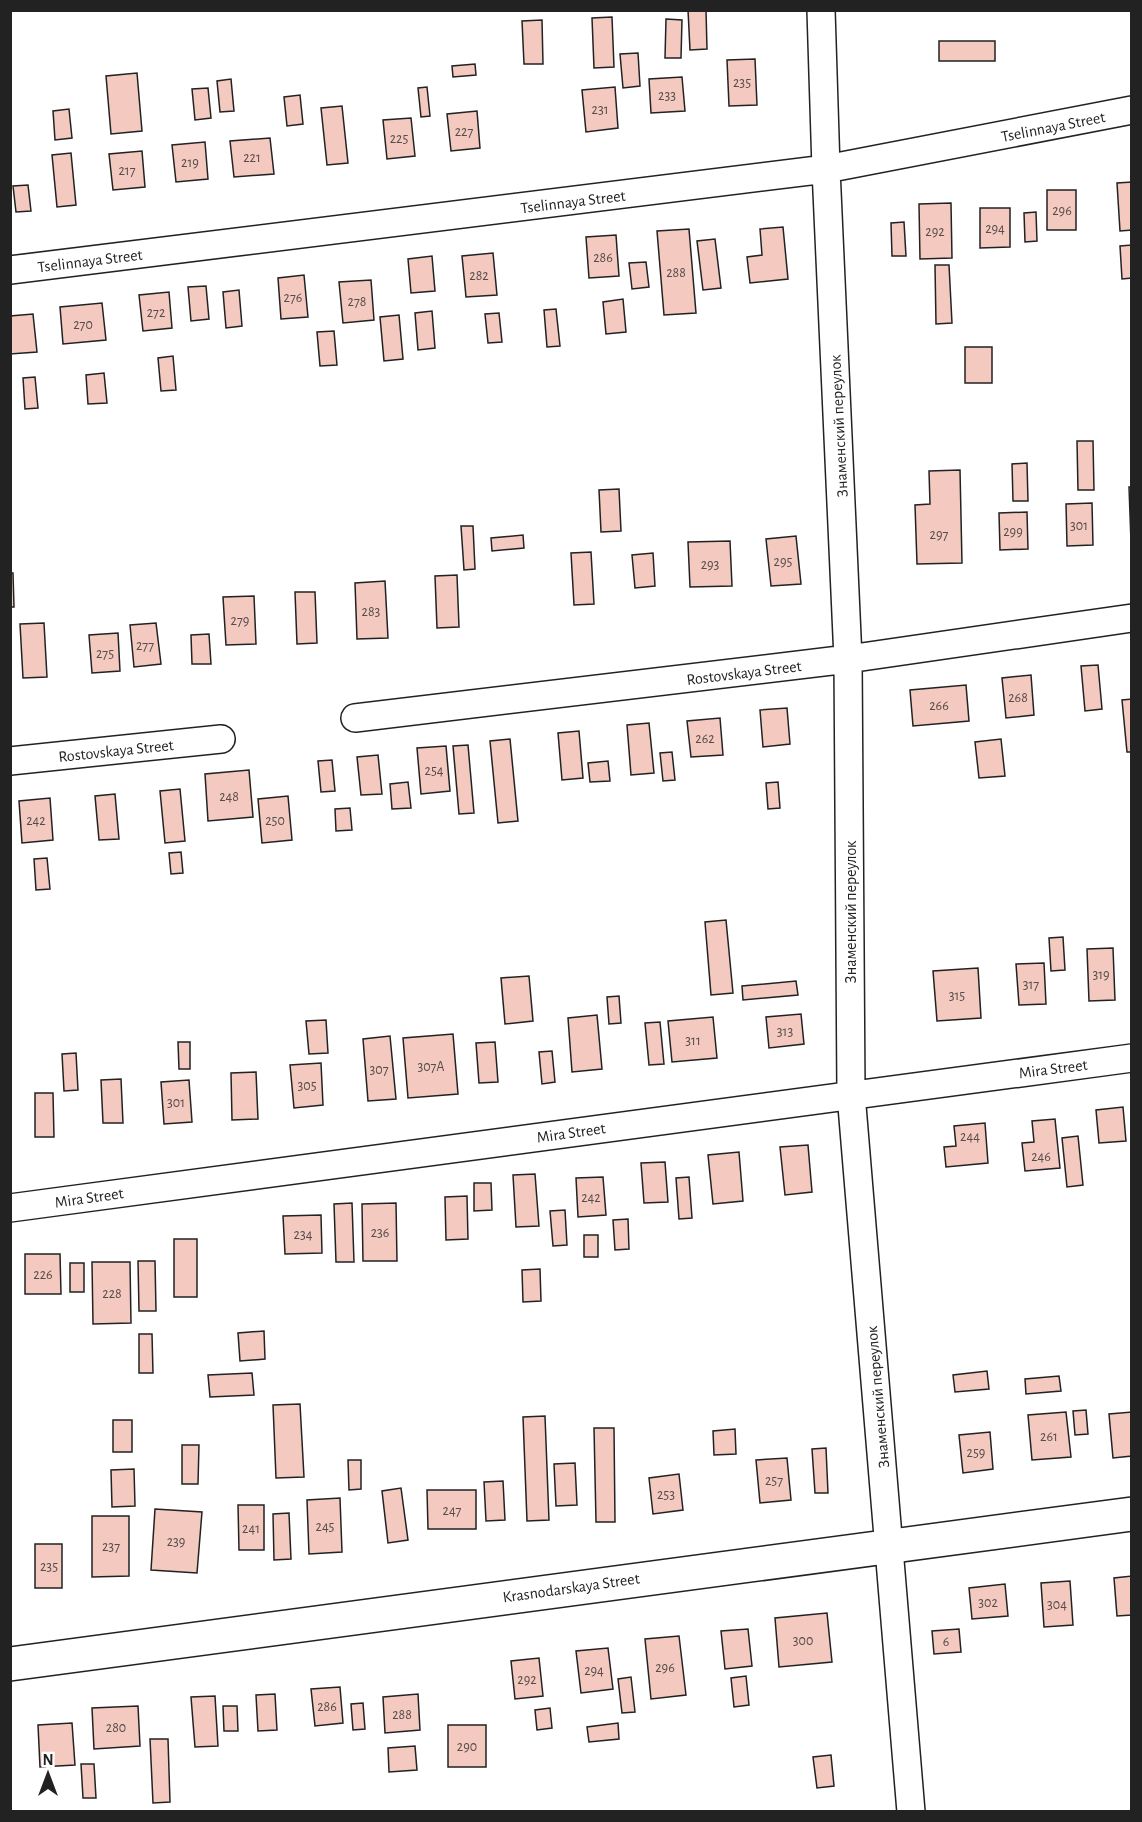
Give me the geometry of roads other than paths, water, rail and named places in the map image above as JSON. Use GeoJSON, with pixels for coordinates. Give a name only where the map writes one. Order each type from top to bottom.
{"type":"FeatureCollection","features":[{"type":"Feature","properties":{"kind":"street","name":"Знаменский переулок"},"geometry":{"type":"LineString","coordinates":[[821,10],[848,659],[850,1094],[911,1812]]}},
{"type":"Feature","properties":{"kind":"street","name":"Tselinnaya Street"},"geometry":{"type":"LineString","coordinates":[[10,270],[826,170],[1131,110]]}},
{"type":"Feature","properties":{"kind":"street","name":"Rostovskaya Street"},"geometry":{"type":"LineString","coordinates":[[355,718],[848,659],[1131,618]]}},
{"type":"Feature","properties":{"kind":"street","name":"Rostovskaya Street"},"geometry":{"type":"LineString","coordinates":[[10,761],[220,739]]}},
{"type":"Feature","properties":{"kind":"street","name":"Mira Street"},"geometry":{"type":"LineString","coordinates":[[10,1208],[1131,1058]]}},
{"type":"Feature","properties":{"kind":"street","name":"Krasnodarskaya Street"},"geometry":{"type":"LineString","coordinates":[[10,1664],[1131,1514]]}}]}
